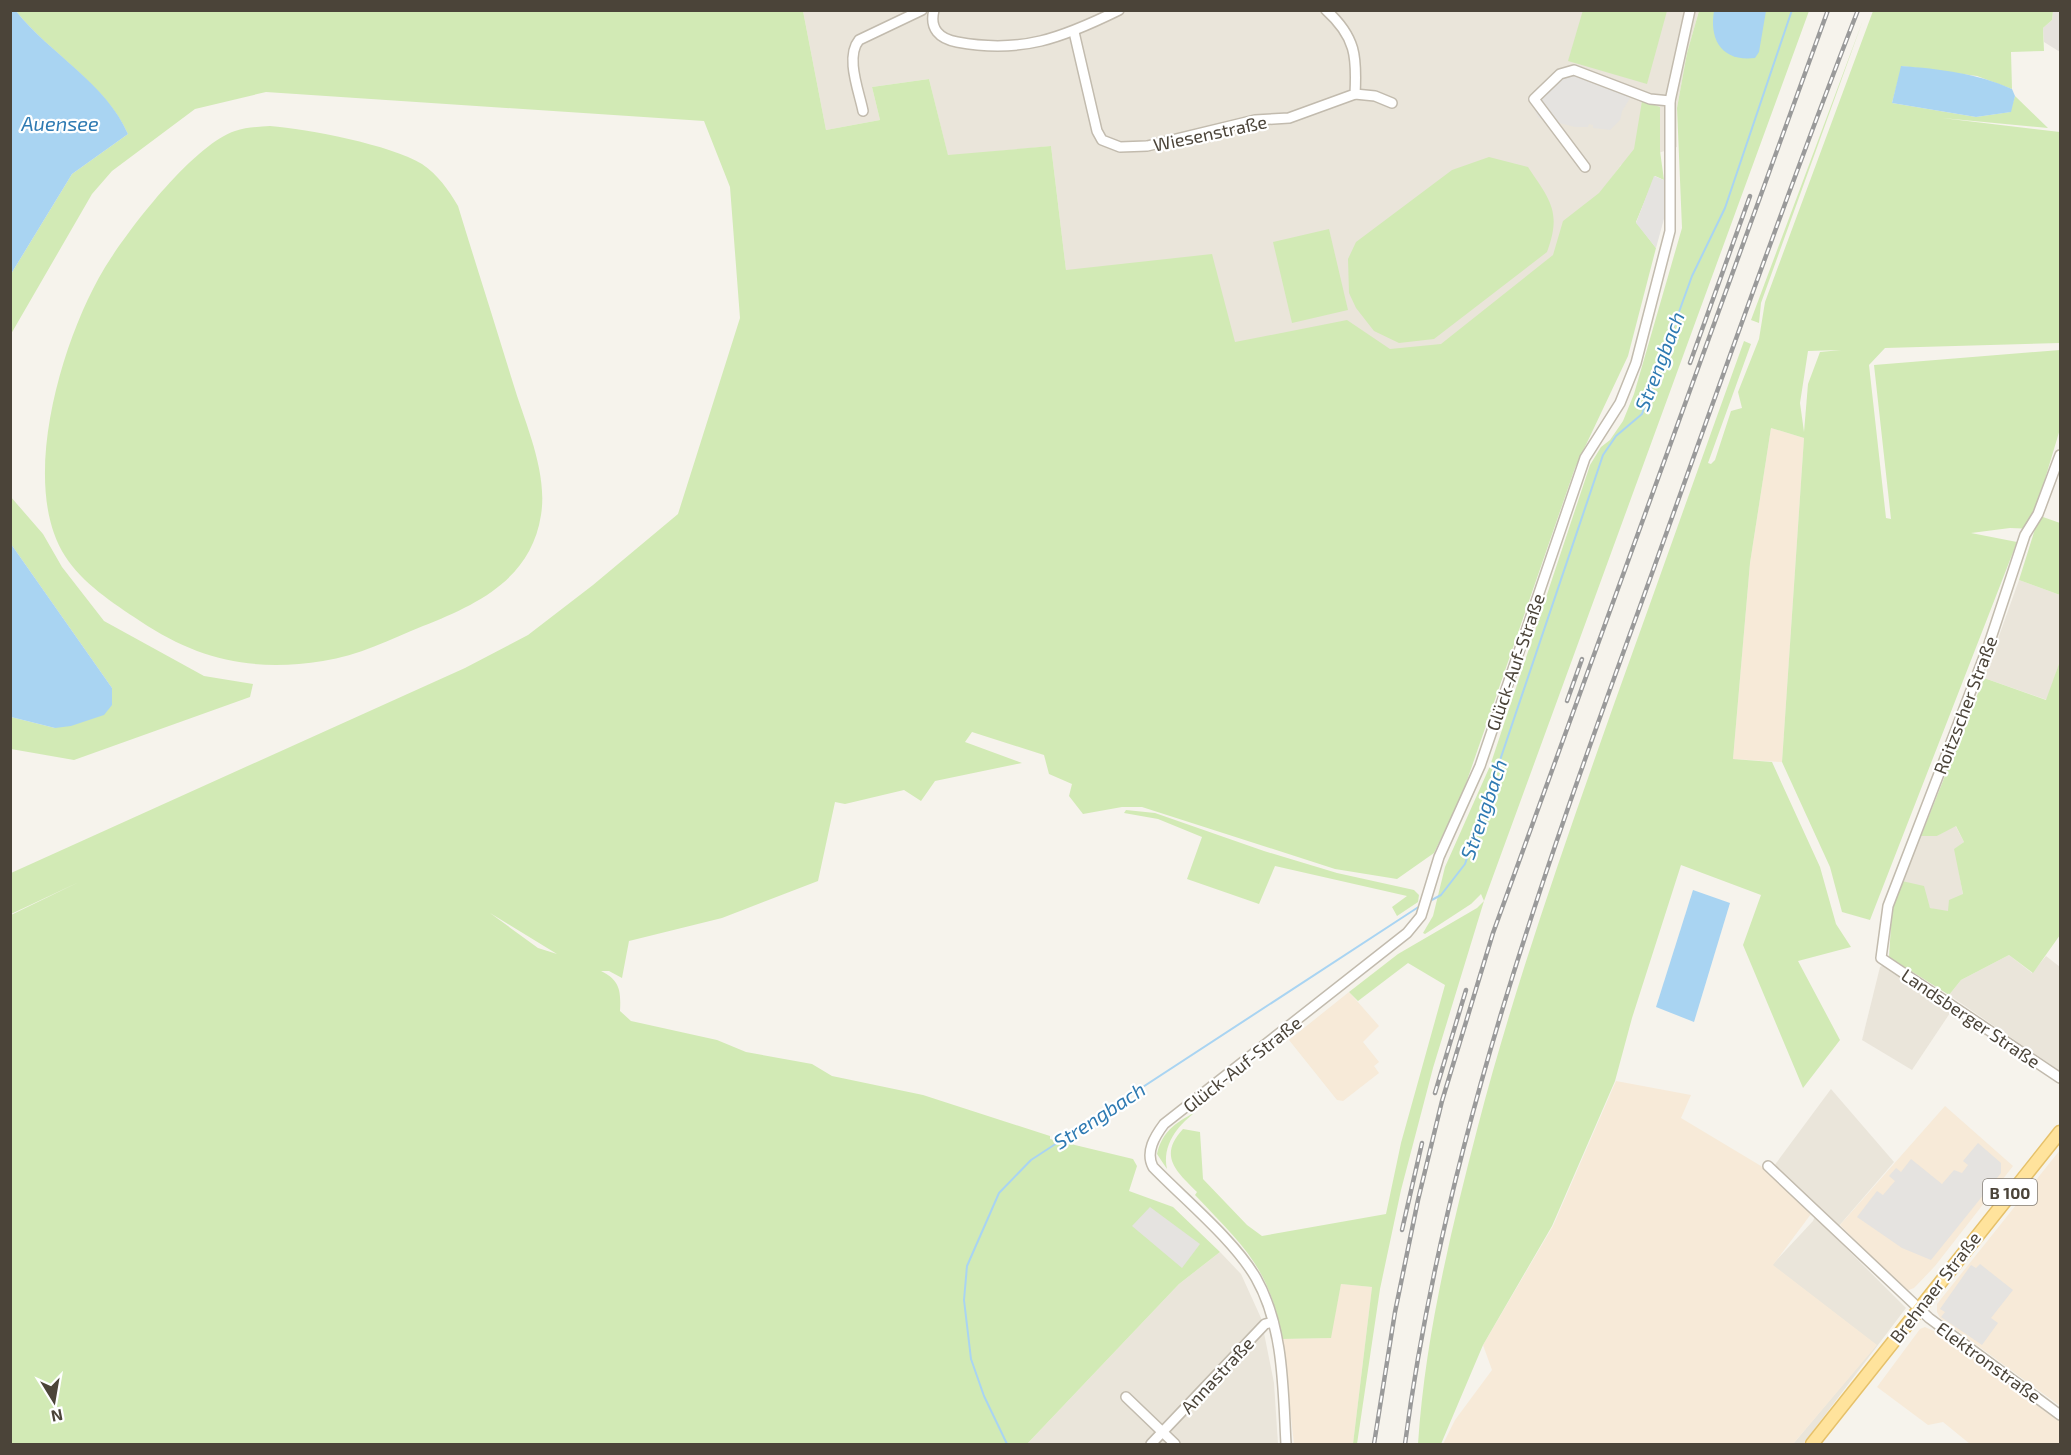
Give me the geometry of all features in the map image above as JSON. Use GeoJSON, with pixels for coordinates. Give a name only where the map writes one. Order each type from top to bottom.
{"type":"FeatureCollection","features":[{"type":"Feature","properties":{"kind":"main road","name":"Brehnaer Straße"},"geometry":{"type":"LineString","coordinates":[[1812,1444],[2061,1132]]}},
{"type":"Feature","properties":{"kind":"street"},"geometry":{"type":"LineString","coordinates":[[863,111],[852,60],[854,46],[859,40],[922,10]]}},
{"type":"Feature","properties":{"kind":"street"},"geometry":{"type":"LineString","coordinates":[[934,10],[932,18],[935,31],[943,39],[973,45],[1013,47],[1074,32],[1119,10]]}},
{"type":"Feature","properties":{"kind":"street"},"geometry":{"type":"LineString","coordinates":[[1326,10],[1343,25],[1356,60],[1355,94],[1375,96],[1392,103]]}},
{"type":"Feature","properties":{"kind":"street","name":"Glück-Auf-Straße"},"geometry":{"type":"LineString","coordinates":[[1286,1444],[1283,1386],[1273,1322],[1265,1295],[1247,1264],[1153,1167],[1150,1161],[1152,1144],[1164,1124],[1407,933],[1421,916],[1439,857],[1480,766],[1581,466],[1599,432],[1620,403],[1636,363],[1672,216],[1668,148],[1670,101],[1690,10]]}},
{"type":"Feature","properties":{"kind":"street","name":"Wiesenstraße"},"geometry":{"type":"LineString","coordinates":[[1074,32],[1097,131],[1102,140],[1120,147],[1147,146],[1185,139],[1255,120],[1289,118],[1355,94]]}},
{"type":"Feature","properties":{"kind":"street"},"geometry":{"type":"LineString","coordinates":[[1585,167],[1534,99],[1560,74],[1574,70],[1650,99],[1670,101]]}},
{"type":"Feature","properties":{"kind":"street","name":"Roitzscher Straße"},"geometry":{"type":"LineString","coordinates":[[1881,958],[1888,906],[1989,644],[2025,535],[2038,514],[2061,455]]}},
{"type":"Feature","properties":{"kind":"street","name":"Landsberger Straße"},"geometry":{"type":"LineString","coordinates":[[1881,958],[2061,1078]]}},
{"type":"Feature","properties":{"kind":"street","name":"Elektronstraße"},"geometry":{"type":"LineString","coordinates":[[1768,1166],[1919,1308],[2061,1415]]}},
{"type":"Feature","properties":{"kind":"street","name":"Annastraße"},"geometry":{"type":"LineString","coordinates":[[1151,1444],[1266,1324],[1273,1322]]}},
{"type":"Feature","properties":{"kind":"street"},"geometry":{"type":"LineString","coordinates":[[1126,1397],[1175,1444]]}},
{"type":"Feature","properties":{"kind":"shaded area"},"geometry":{"type":"Polygon","coordinates":[[[803,11],[1699,11],[1687,53],[1677,108],[1677,147],[1621,165],[1554,255],[1441,346],[1389,350],[1234,342],[1066,270],[1051,146],[948,156],[929,79],[872,87],[880,120],[826,130],[803,11]]]}},
{"type":"Feature","properties":{"kind":"shaded area"},"geometry":{"type":"Polygon","coordinates":[[[2053,11],[2060,11],[2060,52],[2044,42],[2043,28],[2052,20],[2053,11]]]}},
{"type":"Feature","properties":{"kind":"shaded area"},"geometry":{"type":"Polygon","coordinates":[[[1567,66],[1635,90],[1622,111],[1620,120],[1610,130],[1593,128],[1593,125],[1589,124],[1588,127],[1575,127],[1539,118],[1535,111],[1536,101],[1554,74],[1567,66]]]}},
{"type":"Feature","properties":{"kind":"shaded area"},"geometry":{"type":"Polygon","coordinates":[[[1654,176],[1664,180],[1665,215],[1656,248],[1636,223],[1654,176]]]}},
{"type":"Feature","properties":{"kind":"shaded area"},"geometry":{"type":"Polygon","coordinates":[[[1771,428],[1804,438],[1782,762],[1733,759],[1750,563],[1771,428]]]}},
{"type":"Feature","properties":{"kind":"shaded area"},"geometry":{"type":"Polygon","coordinates":[[[2019,580],[2060,595],[2060,661],[2047,700],[1984,678],[2019,580]]]}},
{"type":"Feature","properties":{"kind":"shaded area"},"geometry":{"type":"Polygon","coordinates":[[[1955,825],[1964,842],[1955,849],[1963,895],[1948,911],[1939,911],[1930,908],[1926,898],[1902,881],[1921,836],[1937,836],[1955,825]]]}},
{"type":"Feature","properties":{"kind":"shaded area"},"geometry":{"type":"Polygon","coordinates":[[[2009,955],[2032,973],[2046,956],[2060,967],[2060,1071],[1949,995],[1961,980],[2009,955]]]}},
{"type":"Feature","properties":{"kind":"shaded area"},"geometry":{"type":"Polygon","coordinates":[[[1884,965],[1950,1013],[1912,1070],[1862,1040],[1880,967],[1884,965]]]}},
{"type":"Feature","properties":{"kind":"shaded area"},"geometry":{"type":"Polygon","coordinates":[[[1349,992],[1379,1026],[1363,1042],[1379,1062],[1374,1066],[1379,1073],[1343,1101],[1337,1100],[1289,1040],[1349,992]]]}},
{"type":"Feature","properties":{"kind":"shaded area"},"geometry":{"type":"Polygon","coordinates":[[[1616,1081],[1691,1095],[1681,1118],[1761,1166],[1811,1214],[1773,1265],[1877,1345],[1793,1444],[1443,1444],[1455,1420],[1492,1370],[1483,1345],[1553,1226],[1616,1081]]]}},
{"type":"Feature","properties":{"kind":"shaded area"},"geometry":{"type":"Polygon","coordinates":[[[1831,1089],[1894,1162],[1832,1234],[1906,1308],[1803,1444],[1793,1444],[1876,1345],[1772,1265],[1813,1221],[1818,1209],[1774,1166],[1831,1089]]]}},
{"type":"Feature","properties":{"kind":"shaded area"},"geometry":{"type":"Polygon","coordinates":[[[1945,1106],[2013,1166],[1935,1266],[1914,1288],[1906,1291],[1840,1225],[1945,1106]]]}},
{"type":"Feature","properties":{"kind":"shaded area"},"geometry":{"type":"Polygon","coordinates":[[[1978,1143],[2001,1163],[2001,1173],[1931,1260],[1902,1248],[1857,1217],[1877,1191],[1883,1195],[1895,1181],[1889,1176],[1896,1168],[1901,1172],[1911,1159],[1942,1184],[1954,1170],[1962,1173],[1968,1165],[1963,1161],[1978,1143]]]}},
{"type":"Feature","properties":{"kind":"shaded area"},"geometry":{"type":"Polygon","coordinates":[[[2060,1150],[2060,1406],[1940,1318],[1937,1304],[2060,1150]]]}},
{"type":"Feature","properties":{"kind":"shaded area"},"geometry":{"type":"Polygon","coordinates":[[[1150,1207],[1200,1244],[1182,1268],[1132,1226],[1150,1207]]]}},
{"type":"Feature","properties":{"kind":"shaded area"},"geometry":{"type":"Polygon","coordinates":[[[1220,1252],[1241,1274],[1261,1318],[1274,1383],[1278,1444],[1027,1444],[1179,1284],[1220,1252]]]}},
{"type":"Feature","properties":{"kind":"shaded area"},"geometry":{"type":"Polygon","coordinates":[[[1980,1264],[2013,1290],[1991,1318],[1998,1323],[1982,1345],[1941,1317],[1945,1312],[1940,1309],[1971,1265],[1976,1268],[1980,1264]]]}},
{"type":"Feature","properties":{"kind":"shaded area"},"geometry":{"type":"Polygon","coordinates":[[[1341,1284],[1372,1287],[1353,1444],[1294,1444],[1282,1339],[1330,1338],[1341,1284]]]}},
{"type":"Feature","properties":{"kind":"shaded area"},"geometry":{"type":"Polygon","coordinates":[[[1925,1327],[1936,1332],[2060,1422],[2060,1444],[1970,1444],[1943,1422],[1928,1425],[1877,1387],[1920,1329],[1925,1327]]]}},
{"type":"Feature","properties":{"kind":"green space"},"geometry":{"type":"Polygon","coordinates":[[[1583,10],[1667,11],[1647,84],[1568,61],[1583,10]]]}},
{"type":"Feature","properties":{"kind":"green space"},"geometry":{"type":"Polygon","coordinates":[[[16,11],[803,11],[826,130],[880,120],[872,87],[929,79],[948,155],[1051,146],[1066,270],[1212,254],[1235,342],[1347,320],[1390,349],[1441,344],[1553,255],[1563,221],[1599,193],[1634,149],[1642,101],[1660,107],[1660,151],[1664,180],[1655,176],[1636,222],[1656,248],[1628,356],[1575,468],[1462,795],[1434,853],[1397,879],[1335,869],[1142,807],[1122,807],[1083,814],[1069,796],[1072,784],[1049,774],[1044,755],[972,732],[965,742],[1022,763],[935,781],[921,801],[904,790],[845,804],[835,802],[818,881],[722,918],[629,941],[622,978],[609,971],[601,971],[616,982],[620,1011],[631,1021],[717,1040],[746,1052],[812,1064],[832,1076],[923,1095],[1050,1136],[1050,1139],[1133,1159],[1137,1166],[1129,1191],[1173,1207],[1220,1252],[1179,1284],[1027,1444],[11,1444],[11,915],[79,882],[11,914],[11,873],[465,668],[528,635],[593,585],[678,514],[740,318],[730,187],[704,121],[266,92],[195,109],[112,171],[92,194],[11,334],[11,274],[72,174],[128,134],[106,99],[16,11]],[[490,913],[538,948],[557,954],[490,913]]]}},
{"type":"Feature","properties":{"kind":"green space"},"geometry":{"type":"Polygon","coordinates":[[[1699,11],[1809,11],[1484,901],[1481,894],[1471,904],[1425,934],[1423,933],[1433,916],[1445,867],[1490,766],[1590,465],[1601,447],[1610,440],[1623,421],[1634,394],[1682,228],[1677,108],[1687,53],[1699,11]]]}},
{"type":"Feature","properties":{"kind":"green space"},"geometry":{"type":"Polygon","coordinates":[[[1873,11],[2053,11],[2052,20],[2043,28],[2044,51],[2011,52],[2012,89],[1977,76],[1902,66],[1892,103],[1976,117],[2010,112],[2015,96],[2048,128],[1942,118],[2060,132],[2060,343],[1885,348],[1869,365],[1886,518],[1891,519],[1874,365],[2060,350],[2060,429],[2045,479],[2043,517],[2060,523],[2060,595],[2019,580],[2035,529],[2010,528],[1971,533],[2017,542],[1870,920],[1842,912],[1830,867],[1782,762],[1804,438],[1771,428],[1750,563],[1733,759],[1772,762],[1820,867],[1836,924],[1851,947],[1798,961],[1840,1040],[1803,1088],[1743,945],[1761,895],[1681,865],[1632,1018],[1615,1081],[1552,1226],[1483,1345],[1441,1444],[1418,1444],[1421,1404],[1440,1284],[1468,1165],[1508,1020],[1576,811],[1744,341],[1751,344],[1708,463],[1711,464],[1715,460],[1731,411],[1742,408],[1738,392],[1759,339],[1765,302],[1873,11]],[[1841,350],[1808,351],[1800,403],[1804,432],[1808,384],[1820,352],[1841,350]]]}},
{"type":"Feature","properties":{"kind":"green space"},"geometry":{"type":"Polygon","coordinates":[[[1863,20],[1761,303],[1759,323],[1751,320],[1863,20]]]}},
{"type":"Feature","properties":{"kind":"green space"},"geometry":{"type":"Polygon","coordinates":[[[270,126],[327,134],[391,150],[422,164],[446,188],[458,206],[529,431],[538,465],[542,499],[541,515],[535,537],[526,556],[514,572],[482,598],[443,618],[349,655],[323,661],[273,665],[227,660],[183,645],[140,621],[99,592],[80,575],[65,556],[52,525],[46,490],[46,451],[61,370],[74,332],[104,269],[144,212],[200,153],[218,139],[235,131],[270,126]]]}},
{"type":"Feature","properties":{"kind":"green space"},"geometry":{"type":"Polygon","coordinates":[[[1489,157],[1528,167],[1548,198],[1553,226],[1547,252],[1434,339],[1399,343],[1374,331],[1356,308],[1349,293],[1348,259],[1356,242],[1452,170],[1489,157]]]}},
{"type":"Feature","properties":{"kind":"green space"},"geometry":{"type":"Polygon","coordinates":[[[1329,229],[1348,310],[1292,323],[1273,242],[1329,229]]]}},
{"type":"Feature","properties":{"kind":"green space"},"geometry":{"type":"Polygon","coordinates":[[[10,496],[43,534],[62,567],[104,621],[204,676],[253,684],[250,697],[74,760],[11,749],[11,717],[55,728],[112,688],[11,544],[10,496]]]}},
{"type":"Feature","properties":{"kind":"green space"},"geometry":{"type":"Polygon","coordinates":[[[2060,661],[2060,935],[2033,973],[2009,955],[1961,980],[1949,995],[1889,957],[1892,910],[1902,881],[1924,886],[1930,908],[1948,911],[1949,900],[1963,894],[1954,849],[1964,842],[1956,826],[1937,836],[1921,836],[1984,678],[2046,700],[2060,661]]]}},
{"type":"Feature","properties":{"kind":"green space"},"geometry":{"type":"Polygon","coordinates":[[[1126,810],[1155,813],[1264,851],[1337,873],[1414,890],[1419,895],[1418,902],[1397,916],[1392,907],[1407,896],[1275,866],[1259,904],[1187,879],[1202,837],[1158,819],[1124,813],[1126,810]]]}},
{"type":"Feature","properties":{"kind":"green space"},"geometry":{"type":"Polygon","coordinates":[[[1484,901],[1433,1068],[1401,1190],[1380,1289],[1357,1444],[1353,1444],[1372,1287],[1341,1284],[1331,1338],[1282,1339],[1277,1314],[1262,1275],[1240,1244],[1195,1195],[1197,1192],[1177,1170],[1171,1155],[1172,1147],[1183,1129],[1200,1132],[1203,1179],[1247,1225],[1262,1236],[1386,1214],[1401,1143],[1445,985],[1408,963],[1358,1001],[1349,992],[1398,954],[1477,908],[1484,901]]]}},
{"type":"Feature","properties":{"kind":"green space"},"geometry":{"type":"Polygon","coordinates":[[[1194,1113],[1172,1137],[1167,1152],[1167,1169],[1157,1154],[1159,1146],[1175,1125],[1194,1113]]]}},
{"type":"Feature","properties":{"kind":"water","name":"Auensee"},"geometry":{"type":"Polygon","coordinates":[[[10,11],[16,11],[106,99],[128,134],[72,174],[11,274],[10,11]]]}},
{"type":"Feature","properties":{"kind":"water"},"geometry":{"type":"Polygon","coordinates":[[[1714,11],[1766,11],[1759,52],[1755,58],[1734,56],[1726,53],[1720,47],[1714,31],[1714,11]]]}},
{"type":"Feature","properties":{"kind":"water"},"geometry":{"type":"Polygon","coordinates":[[[1901,66],[1958,73],[1985,79],[2012,89],[2015,96],[2011,112],[1976,117],[1892,103],[1901,66]]]}},
{"type":"Feature","properties":{"kind":"water"},"geometry":{"type":"Polygon","coordinates":[[[11,544],[112,688],[112,705],[104,715],[71,726],[55,728],[11,717],[11,544]]]}},
{"type":"Feature","properties":{"kind":"water"},"geometry":{"type":"Polygon","coordinates":[[[1693,890],[1730,903],[1694,1022],[1656,1007],[1693,890]]]}},
{"type":"Feature","properties":{"kind":"waterway","name":"Strengbach"},"geometry":{"type":"LineString","coordinates":[[1428,902],[1441,895],[1465,864],[1603,455],[1616,436],[1642,414],[1692,276],[1725,208],[1792,10]]}},
{"type":"Feature","properties":{"kind":"waterway","name":"Strengbach"},"geometry":{"type":"LineString","coordinates":[[1007,1444],[984,1396],[971,1359],[964,1300],[967,1266],[999,1193],[1031,1160],[1420,906]]}},
{"type":"Feature","properties":{"kind":"railway"},"geometry":{"type":"LineString","coordinates":[[1374,1444],[1395,1312],[1418,1200],[1442,1101],[1493,933],[1828,10]]}},
{"type":"Feature","properties":{"kind":"railway"},"geometry":{"type":"LineString","coordinates":[[1405,1444],[1422,1336],[1444,1228],[1470,1122],[1500,1016],[1533,912],[1605,704],[1748,305],[1858,10]]}},
{"type":"Feature","properties":{"kind":"railway"},"geometry":{"type":"LineString","coordinates":[[1690,363],[1750,196]]}},
{"type":"Feature","properties":{"kind":"railway"},"geometry":{"type":"LineString","coordinates":[[1567,701],[1582,659]]}},
{"type":"Feature","properties":{"kind":"railway"},"geometry":{"type":"LineString","coordinates":[[1435,1093],[1466,990]]}},
{"type":"Feature","properties":{"kind":"railway"},"geometry":{"type":"LineString","coordinates":[[1402,1230],[1422,1143]]}}]}
